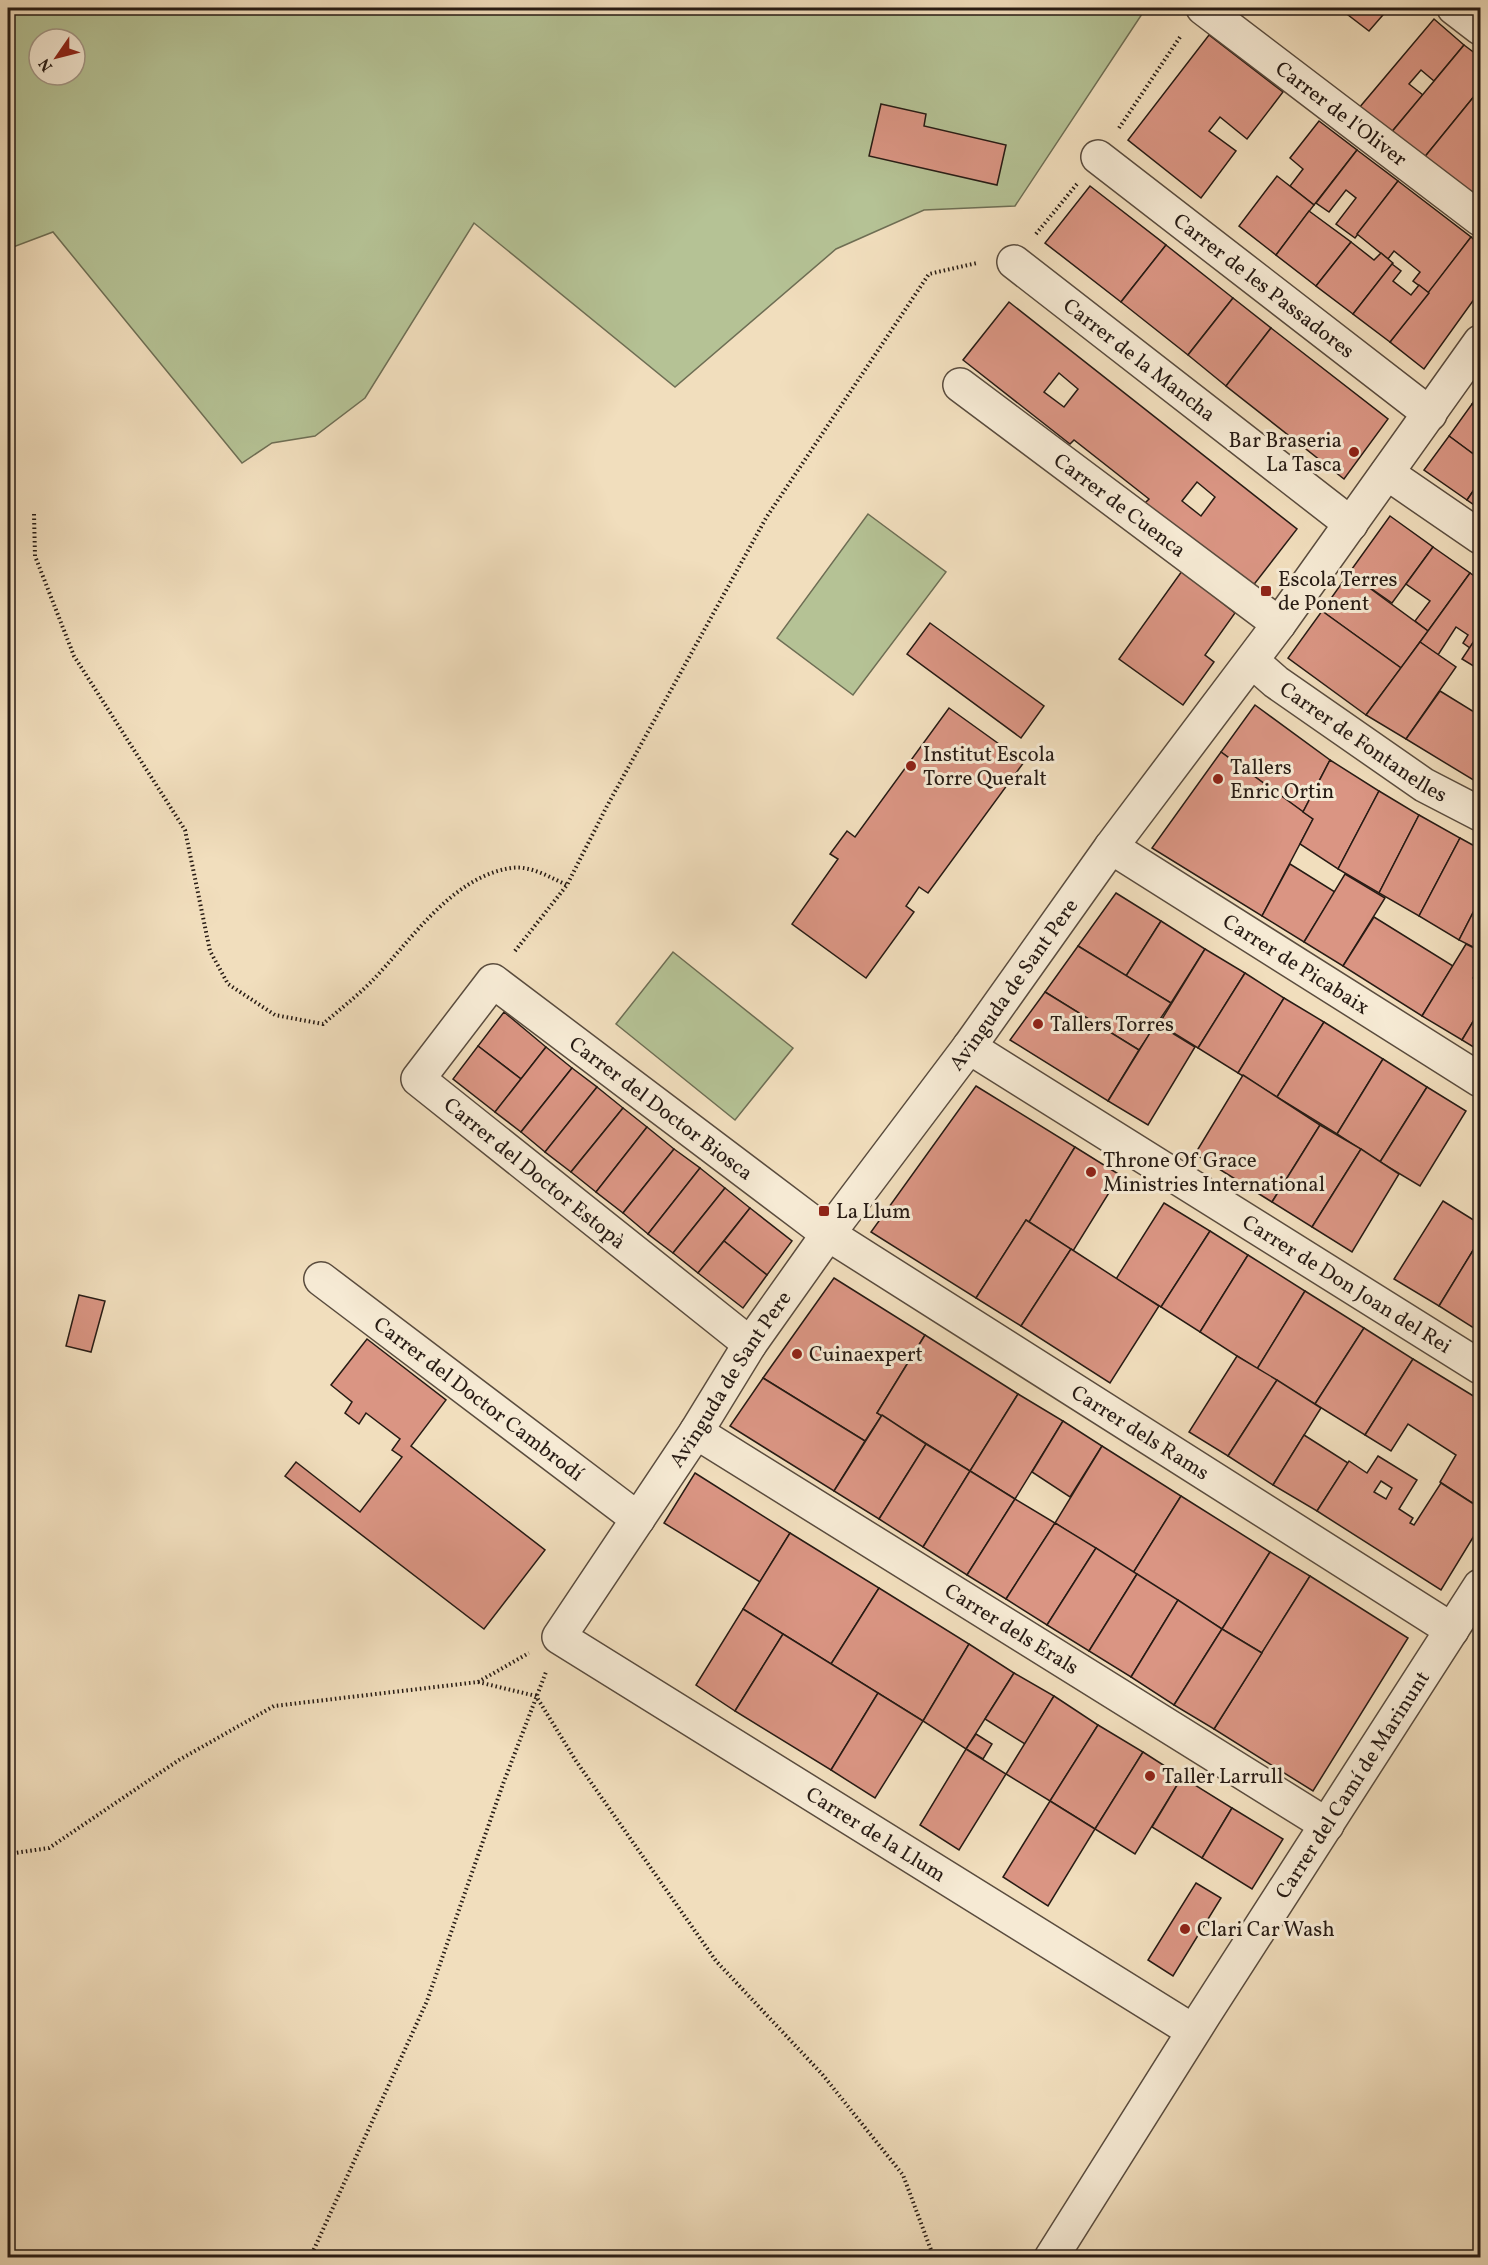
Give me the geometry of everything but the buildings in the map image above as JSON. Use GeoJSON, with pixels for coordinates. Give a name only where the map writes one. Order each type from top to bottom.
{"type":"FeatureCollection","features":[{"type":"Feature","properties":{"kind":"street","name":"Carrer de l'Oliver"},"geometry":{"type":"LineString","coordinates":[[1203,8],[1480,219]]}},
{"type":"Feature","properties":{"kind":"street"},"geometry":{"type":"LineString","coordinates":[[1454,8],[1480,28]]}},
{"type":"Feature","properties":{"kind":"street","name":"Carrer de les Passadores"},"geometry":{"type":"LineString","coordinates":[[1098,157],[1430,414]]}},
{"type":"Feature","properties":{"kind":"street","name":"Carrer de la Mancha"},"geometry":{"type":"LineString","coordinates":[[1014,262],[1351,524]]}},
{"type":"Feature","properties":{"kind":"street","name":"Avinguda de Sant Pere"},"geometry":{"type":"LineString","coordinates":[[559,1637],[696,1432],[750,1344],[828,1234],[969,1047],[1112,847],[1252,661],[1480,342]]}},
{"type":"Feature","properties":{"kind":"street","name":"Carrer de Cuenca"},"geometry":{"type":"LineString","coordinates":[[960,384],[1279,624]]}},
{"type":"Feature","properties":{"kind":"street"},"geometry":{"type":"LineString","coordinates":[[1387,474],[1480,537]]}},
{"type":"Feature","properties":{"kind":"street","name":"Carrer de Fontanelles"},"geometry":{"type":"LineString","coordinates":[[1252,661],[1276,682],[1424,785],[1480,814]]}},
{"type":"Feature","properties":{"kind":"street","name":"Carrer de Picabaix"},"geometry":{"type":"LineString","coordinates":[[1112,847],[1480,1080]]}},
{"type":"Feature","properties":{"kind":"street","name":"Carrer del Doctor Biosca"},"geometry":{"type":"LineString","coordinates":[[493,981],[828,1234]]}},
{"type":"Feature","properties":{"kind":"street","name":"Carrer del Doctor Estopà"},"geometry":{"type":"LineString","coordinates":[[493,981],[418,1079],[750,1344]]}},
{"type":"Feature","properties":{"kind":"street","name":"Carrer de Don Joan del Rei"},"geometry":{"type":"LineString","coordinates":[[969,1047],[1480,1367]]}},
{"type":"Feature","properties":{"kind":"street","name":"Carrer dels Rams"},"geometry":{"type":"LineString","coordinates":[[828,1234],[1452,1630]]}},
{"type":"Feature","properties":{"kind":"street","name":"Carrer del Doctor Cambrodí"},"geometry":{"type":"LineString","coordinates":[[321,1278],[638,1519]]}},
{"type":"Feature","properties":{"kind":"street","name":"Carrer dels Erals"},"geometry":{"type":"LineString","coordinates":[[696,1432],[1327,1824]]}},
{"type":"Feature","properties":{"kind":"street","name":"Carrer del Camí de Marinunt"},"geometry":{"type":"LineString","coordinates":[[1052,2258],[1193,2031],[1480,1586]]}},
{"type":"Feature","properties":{"kind":"street","name":"Carrer de la Llum"},"geometry":{"type":"LineString","coordinates":[[559,1637],[1193,2031]]}},
{"type":"Feature","properties":{"kind":"path"},"geometry":{"type":"LineString","coordinates":[[493,981],[567,885],[606,806],[766,518],[929,274],[1000,258],[1014,262]]}},
{"type":"Feature","properties":{"kind":"path"},"geometry":{"type":"LineString","coordinates":[[34,514],[35,556],[75,656],[185,830],[210,951],[228,984],[275,1015],[323,1024],[369,983],[441,907],[471,882],[511,868],[534,870],[567,885]]}},
{"type":"Feature","properties":{"kind":"path"},"geometry":{"type":"LineString","coordinates":[[478,1682],[559,1637]]}},
{"type":"Feature","properties":{"kind":"path"},"geometry":{"type":"LineString","coordinates":[[310,2258],[427,2001],[559,1637]]}},
{"type":"Feature","properties":{"kind":"path"},"geometry":{"type":"LineString","coordinates":[[8,1854],[49,1848],[179,1760],[274,1706],[478,1682],[536,1696],[576,1761],[716,1961],[822,2074],[903,2175],[934,2258]]}},
{"type":"Feature","properties":{"kind":"green space"},"geometry":{"type":"Polygon","coordinates":[[[8,8],[1146,8],[1015,206],[924,210],[836,249],[675,387],[474,223],[365,398],[315,436],[272,443],[242,463],[53,232],[8,249],[8,8]]]}},
{"type":"Feature","properties":{"kind":"green space"},"geometry":{"type":"Polygon","coordinates":[[[868,514],[946,572],[853,695],[777,638],[868,514]]]}},
{"type":"Feature","properties":{"kind":"green space"},"geometry":{"type":"Polygon","coordinates":[[[673,952],[793,1048],[735,1120],[616,1024],[673,952]]]}},
{"type":"Feature","properties":{"kind":"place","name":"Bar Braseria La Tasca"},"geometry":{"type":"Point","coordinates":[1354,452]}},
{"type":"Feature","properties":{"kind":"place","name":"Escola Terres de Ponent"},"geometry":{"type":"Point","coordinates":[1266,591]}},
{"type":"Feature","properties":{"kind":"place","name":"Institut Escola Torre Queralt"},"geometry":{"type":"Point","coordinates":[911,766]}},
{"type":"Feature","properties":{"kind":"place","name":"Tallers Enric Ortin"},"geometry":{"type":"Point","coordinates":[1218,779]}},
{"type":"Feature","properties":{"kind":"place","name":"Tallers Torres"},"geometry":{"type":"Point","coordinates":[1038,1024]}},
{"type":"Feature","properties":{"kind":"place","name":"Throne Of Grace Ministries International"},"geometry":{"type":"Point","coordinates":[1091,1172]}},
{"type":"Feature","properties":{"kind":"place","name":"La Llum"},"geometry":{"type":"Point","coordinates":[824,1211]}},
{"type":"Feature","properties":{"kind":"place","name":"Cuinaexpert"},"geometry":{"type":"Point","coordinates":[797,1354]}},
{"type":"Feature","properties":{"kind":"place","name":"Taller Larrull"},"geometry":{"type":"Point","coordinates":[1150,1776]}},
{"type":"Feature","properties":{"kind":"place","name":"Clari Car Wash"},"geometry":{"type":"Point","coordinates":[1185,1929]}}]}
